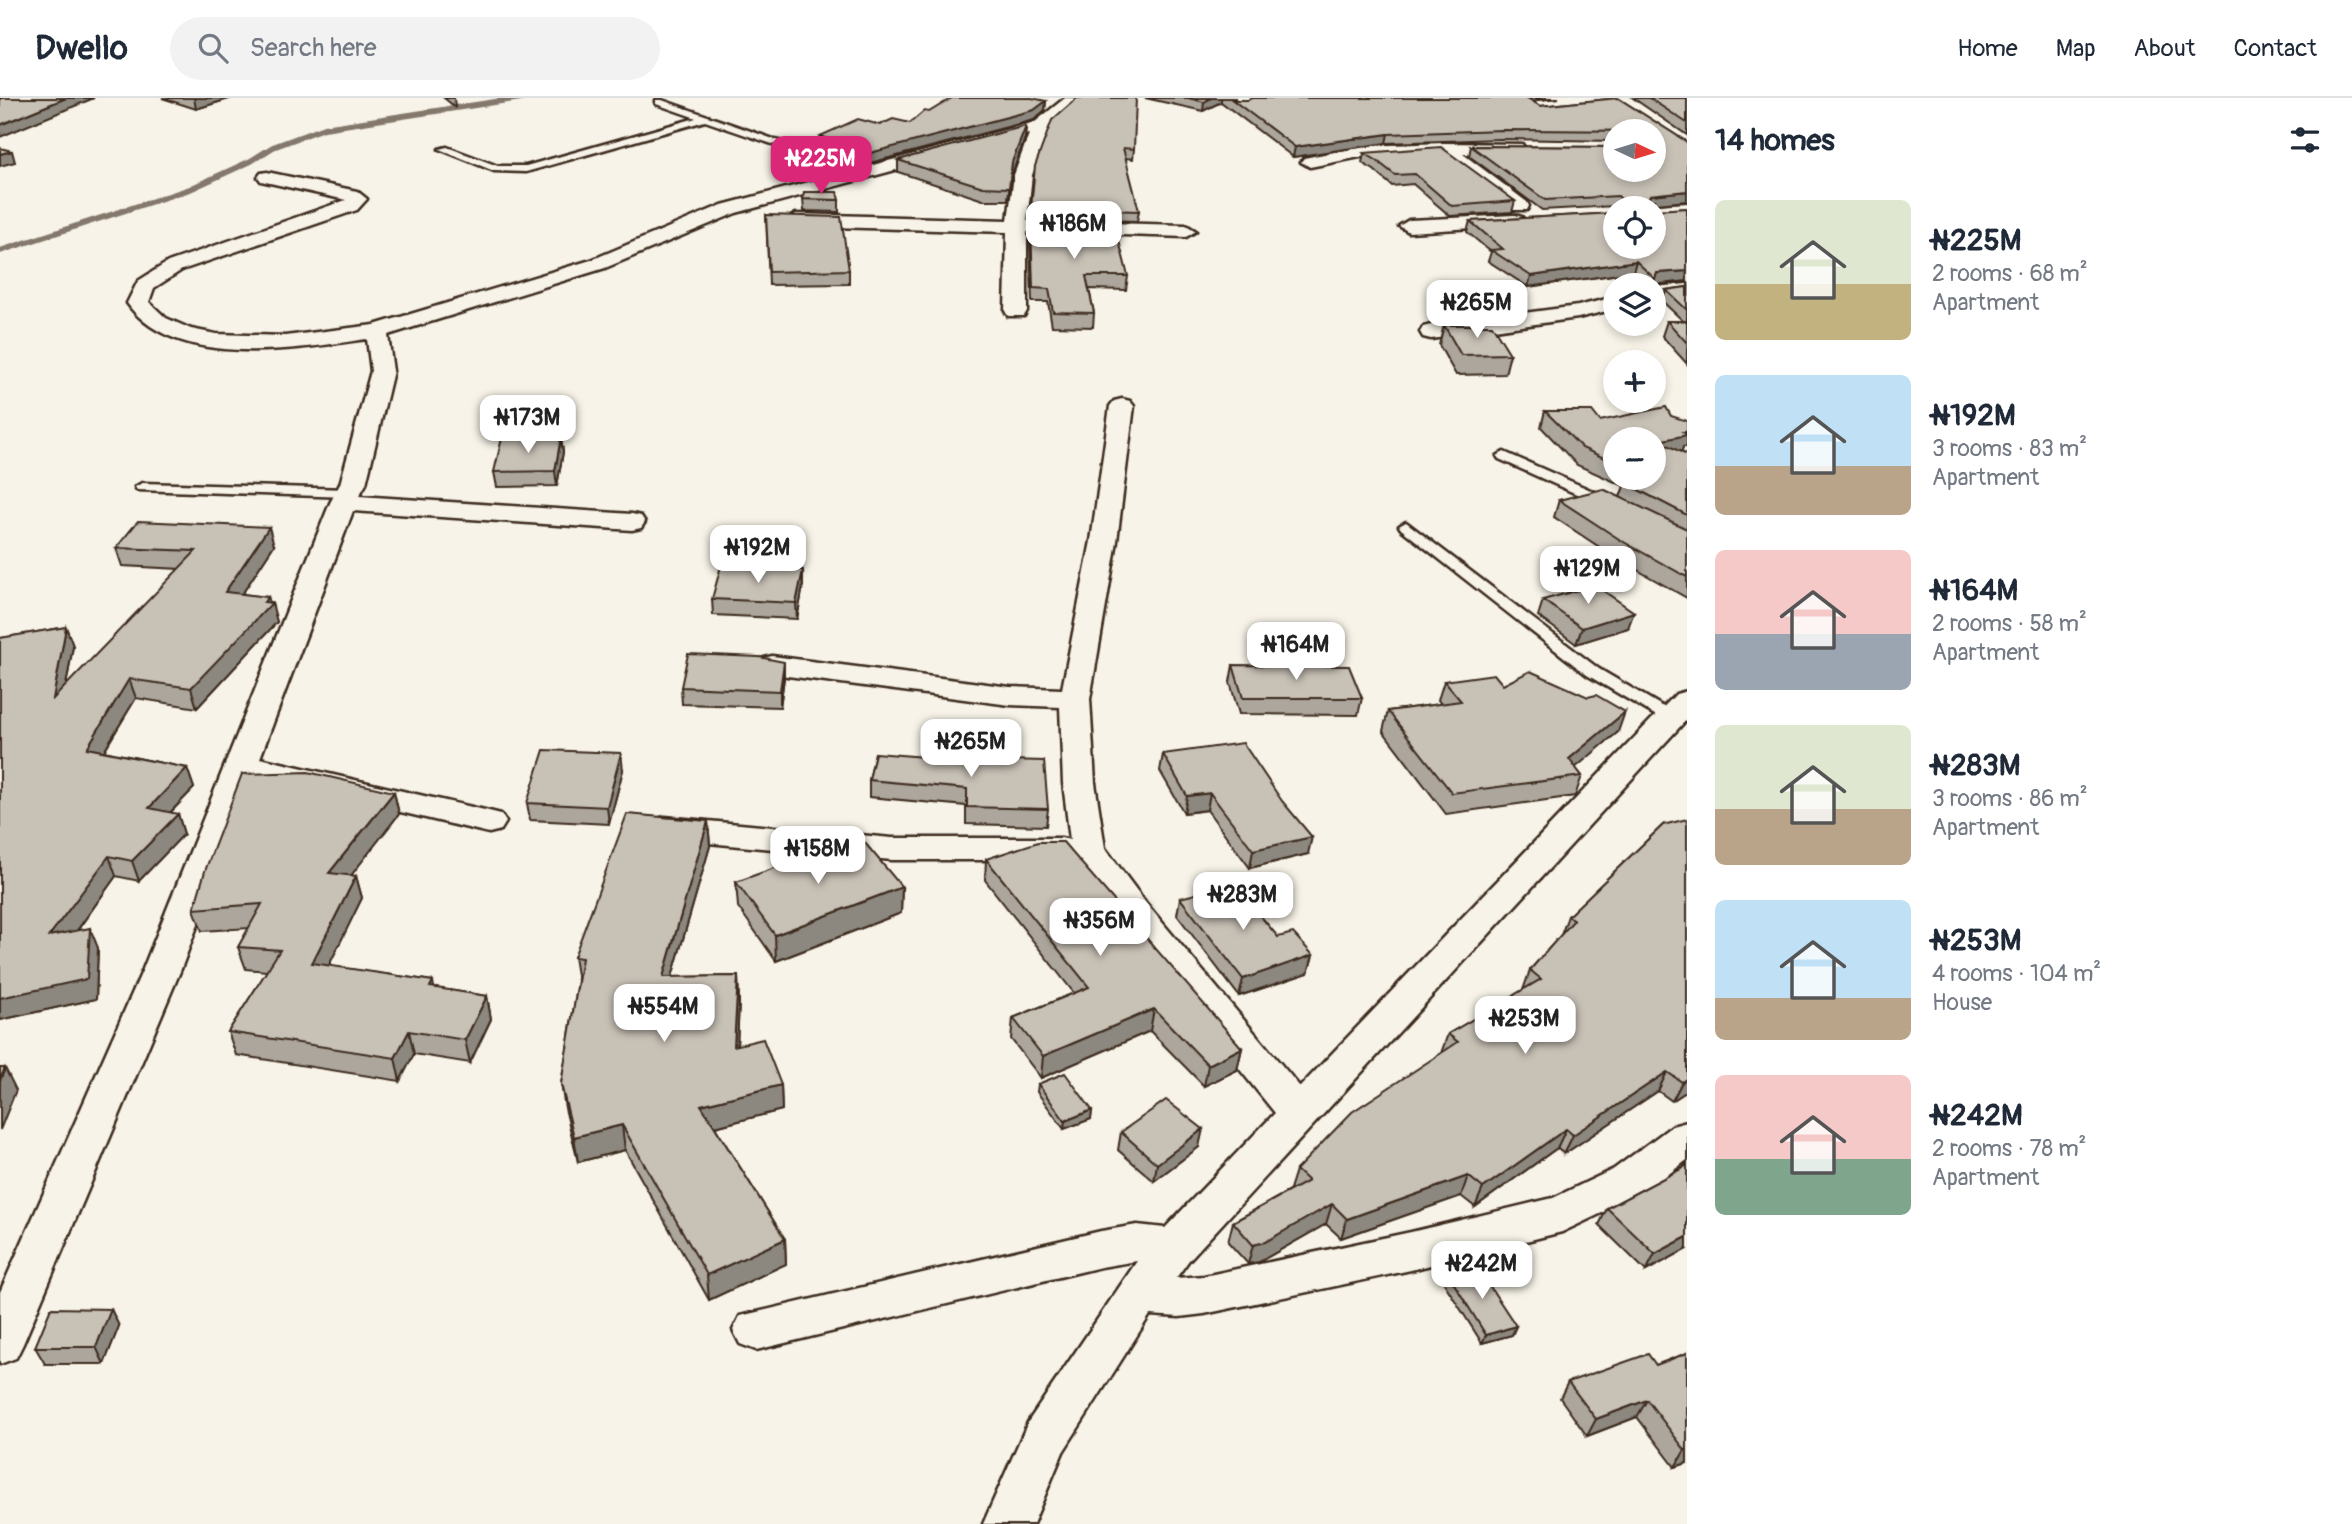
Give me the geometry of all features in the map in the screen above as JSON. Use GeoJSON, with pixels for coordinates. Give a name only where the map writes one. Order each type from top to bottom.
{"type":"FeatureCollection","features":[{"type":"Feature","properties":{"kind":"street"},"geometry":{"type":"LineString","coordinates":[[267,177],[358,199],[350,206],[175,266],[145,285],[138,303],[146,314],[180,333],[204,340],[305,342],[377,331],[598,264],[708,217],[809,187],[1041,126],[1074,98]]}},
{"type":"Feature","properties":{"kind":"street"},"geometry":{"type":"LineString","coordinates":[[1016,311],[1017,226],[1023,175],[1041,126]]}},
{"type":"Feature","properties":{"kind":"street"},"geometry":{"type":"LineString","coordinates":[[1409,226],[1538,220],[1444,148]]}},
{"type":"Feature","properties":{"kind":"street"},"geometry":{"type":"LineString","coordinates":[[1310,162],[1365,152],[1444,148],[1532,148]]}},
{"type":"Feature","properties":{"kind":"street"},"geometry":{"type":"LineString","coordinates":[[708,217],[1186,231]]}},
{"type":"Feature","properties":{"kind":"street"},"geometry":{"type":"LineString","coordinates":[[1666,292],[1687,290]]}},
{"type":"Feature","properties":{"kind":"street"},"geometry":{"type":"LineString","coordinates":[[1431,332],[1578,312],[1603,306]]}},
{"type":"Feature","properties":{"kind":"street"},"geometry":{"type":"LineString","coordinates":[[0,1344],[157,981],[346,498],[382,371],[377,331]]}},
{"type":"Feature","properties":{"kind":"street"},"geometry":{"type":"LineString","coordinates":[[1122,406],[1104,541],[1075,699],[1079,783],[1088,849],[1132,912],[1300,1115]]}},
{"type":"Feature","properties":{"kind":"street"},"geometry":{"type":"LineString","coordinates":[[346,498],[632,522]]}},
{"type":"Feature","properties":{"kind":"street"},"geometry":{"type":"LineString","coordinates":[[772,664],[1010,696],[1075,699]]}},
{"type":"Feature","properties":{"kind":"street"},"geometry":{"type":"LineString","coordinates":[[1008,1524],[1045,1438],[1138,1295],[1174,1247],[1679,709]]}},
{"type":"Feature","properties":{"kind":"street"},"geometry":{"type":"LineString","coordinates":[[242,764],[489,822]]}},
{"type":"Feature","properties":{"kind":"street"},"geometry":{"type":"LineString","coordinates":[[645,827],[892,849],[1088,849]]}},
{"type":"Feature","properties":{"kind":"street"},"geometry":{"type":"LineString","coordinates":[[1138,1295],[1178,1298],[1204,1296],[1411,1251],[1562,1214],[1629,1181],[1687,1138]]}},
{"type":"Feature","properties":{"kind":"street"},"geometry":{"type":"LineString","coordinates":[[756,1330],[1101,1249],[1137,1243],[1174,1247]]}},
{"type":"Feature","properties":{"kind":"lane"},"geometry":{"type":"LineString","coordinates":[[659,102],[866,173]]}},
{"type":"Feature","properties":{"kind":"lane"},"geometry":{"type":"LineString","coordinates":[[444,149],[497,169],[526,169],[704,118]]}},
{"type":"Feature","properties":{"kind":"lane"},"geometry":{"type":"LineString","coordinates":[[1504,456],[1618,508]]}},
{"type":"Feature","properties":{"kind":"lane"},"geometry":{"type":"LineString","coordinates":[[142,487],[346,498]]}},
{"type":"Feature","properties":{"kind":"lane"},"geometry":{"type":"LineString","coordinates":[[1406,526],[1593,672],[1679,709]]}},
{"type":"Feature","properties":{"kind":"building"},"geometry":{"type":"Polygon","coordinates":[[[0,98],[66,98],[0,125],[0,98]]]}},
{"type":"Feature","properties":{"kind":"building"},"geometry":{"type":"Polygon","coordinates":[[[952,98],[1032,98],[1046,101],[1034,110],[870,153],[820,136],[858,119],[880,125],[893,119],[910,123],[924,111],[929,112],[952,98]]]}},
{"type":"Feature","properties":{"kind":"building"},"geometry":{"type":"Polygon","coordinates":[[[1077,98],[1136,98],[1134,149],[1123,148],[1139,211],[1031,208],[1035,166],[1052,120],[1077,98]]]}},
{"type":"Feature","properties":{"kind":"building"},"geometry":{"type":"Polygon","coordinates":[[[1188,98],[1211,98],[1204,102],[1188,98]]]}},
{"type":"Feature","properties":{"kind":"building"},"geometry":{"type":"Polygon","coordinates":[[[1230,98],[1531,98],[1529,99],[1540,106],[1618,98],[1651,119],[1603,119],[1603,131],[1502,130],[1388,134],[1295,147],[1230,98]]]}},
{"type":"Feature","properties":{"kind":"building"},"geometry":{"type":"Polygon","coordinates":[[[1649,98],[1687,98],[1687,123],[1649,98]]]}},
{"type":"Feature","properties":{"kind":"building"},"geometry":{"type":"Polygon","coordinates":[[[1026,126],[1012,162],[1009,188],[983,187],[898,160],[1026,126]]]}},
{"type":"Feature","properties":{"kind":"building"},"geometry":{"type":"Polygon","coordinates":[[[1666,129],[1687,142],[1687,191],[1650,196],[1545,200],[1471,146],[1603,147],[1603,182],[1666,182],[1666,129]]]}},
{"type":"Feature","properties":{"kind":"building"},"geometry":{"type":"Polygon","coordinates":[[[1441,147],[1515,201],[1452,206],[1415,174],[1395,175],[1364,153],[1441,147]]]}},
{"type":"Feature","properties":{"kind":"building"},"geometry":{"type":"Polygon","coordinates":[[[0,148],[12,151],[0,154],[0,148]]]}},
{"type":"Feature","properties":{"kind":"building"},"geometry":{"type":"Polygon","coordinates":[[[804,192],[837,192],[839,200],[803,199],[804,192]]]}},
{"type":"Feature","properties":{"kind":"building"},"geometry":{"type":"Polygon","coordinates":[[[1687,208],[1687,271],[1649,273],[1636,261],[1531,276],[1491,250],[1503,249],[1470,221],[1603,214],[1603,259],[1666,259],[1666,209],[1687,208]]]}},
{"type":"Feature","properties":{"kind":"building"},"geometry":{"type":"Polygon","coordinates":[[[766,215],[841,217],[849,270],[769,272],[766,215]]]}},
{"type":"Feature","properties":{"kind":"building"},"geometry":{"type":"Polygon","coordinates":[[[1031,222],[1115,225],[1128,276],[1086,276],[1094,313],[1053,312],[1049,289],[1033,288],[1031,222]]]}},
{"type":"Feature","properties":{"kind":"building"},"geometry":{"type":"Polygon","coordinates":[[[1687,287],[1687,310],[1666,290],[1687,287]]]}},
{"type":"Feature","properties":{"kind":"building"},"geometry":{"type":"Polygon","coordinates":[[[1667,321],[1687,321],[1687,343],[1667,321]]]}},
{"type":"Feature","properties":{"kind":"building"},"geometry":{"type":"Polygon","coordinates":[[[1444,325],[1492,325],[1510,354],[1461,355],[1444,325]]]}},
{"type":"Feature","properties":{"kind":"building"},"geometry":{"type":"Polygon","coordinates":[[[1666,407],[1671,416],[1687,421],[1687,432],[1683,432],[1687,435],[1666,440],[1666,427],[1603,427],[1603,458],[1582,448],[1545,411],[1592,411],[1600,421],[1638,413],[1666,413],[1666,407]]]}},
{"type":"Feature","properties":{"kind":"building"},"geometry":{"type":"Polygon","coordinates":[[[561,437],[555,471],[494,472],[502,438],[561,437]]]}},
{"type":"Feature","properties":{"kind":"building"},"geometry":{"type":"Polygon","coordinates":[[[1666,444],[1687,455],[1687,515],[1639,490],[1666,490],[1666,444]]]}},
{"type":"Feature","properties":{"kind":"building"},"geometry":{"type":"Polygon","coordinates":[[[1603,489],[1687,529],[1687,577],[1622,541],[1559,500],[1603,489]]]}},
{"type":"Feature","properties":{"kind":"building"},"geometry":{"type":"Polygon","coordinates":[[[138,521],[269,527],[225,592],[268,597],[264,602],[272,603],[191,688],[129,679],[87,748],[187,768],[149,808],[178,814],[132,861],[109,856],[49,936],[90,928],[87,979],[0,998],[0,638],[66,627],[53,699],[196,551],[116,548],[138,521]]]}},
{"type":"Feature","properties":{"kind":"building"},"geometry":{"type":"Polygon","coordinates":[[[721,566],[803,570],[796,603],[712,599],[721,566]]]}},
{"type":"Feature","properties":{"kind":"building"},"geometry":{"type":"Polygon","coordinates":[[[1595,585],[1634,612],[1582,628],[1543,600],[1595,585]]]}},
{"type":"Feature","properties":{"kind":"building"},"geometry":{"type":"Polygon","coordinates":[[[688,654],[759,657],[784,662],[780,691],[681,687],[688,654]]]}},
{"type":"Feature","properties":{"kind":"building"},"geometry":{"type":"Polygon","coordinates":[[[1233,665],[1349,666],[1362,698],[1243,698],[1233,665]]]}},
{"type":"Feature","properties":{"kind":"building"},"geometry":{"type":"Polygon","coordinates":[[[1530,671],[1588,697],[1596,695],[1625,712],[1569,759],[1582,776],[1452,793],[1388,711],[1461,701],[1444,681],[1494,674],[1503,685],[1530,671]]]}},
{"type":"Feature","properties":{"kind":"building"},"geometry":{"type":"Polygon","coordinates":[[[1243,743],[1282,801],[1312,837],[1253,850],[1210,793],[1187,796],[1163,754],[1243,743]]]}},
{"type":"Feature","properties":{"kind":"building"},"geometry":{"type":"Polygon","coordinates":[[[544,750],[621,753],[607,807],[527,803],[544,750]]]}},
{"type":"Feature","properties":{"kind":"building"},"geometry":{"type":"Polygon","coordinates":[[[875,753],[1044,761],[1048,809],[967,807],[967,789],[869,780],[875,753]]]}},
{"type":"Feature","properties":{"kind":"building"},"geometry":{"type":"Polygon","coordinates":[[[308,772],[394,792],[329,873],[356,876],[312,963],[433,981],[430,987],[487,996],[465,1040],[409,1031],[395,1058],[228,1032],[280,950],[238,947],[262,904],[194,909],[205,871],[242,774],[308,772]]]}},
{"type":"Feature","properties":{"kind":"building"},"geometry":{"type":"Polygon","coordinates":[[[627,814],[708,821],[663,977],[738,976],[734,1046],[763,1039],[781,1085],[701,1105],[785,1239],[707,1275],[622,1125],[574,1137],[561,1084],[582,958],[574,957],[627,814]]]}},
{"type":"Feature","properties":{"kind":"building"},"geometry":{"type":"Polygon","coordinates":[[[1687,819],[1687,1078],[1682,1082],[1667,1072],[1573,1135],[1566,1129],[1483,1188],[1468,1176],[1347,1219],[1332,1204],[1265,1242],[1253,1245],[1233,1222],[1308,1181],[1296,1170],[1352,1112],[1458,1042],[1448,1034],[1541,979],[1530,970],[1574,920],[1568,916],[1663,825],[1687,819]]]}},
{"type":"Feature","properties":{"kind":"building"},"geometry":{"type":"Polygon","coordinates":[[[860,837],[902,887],[775,935],[736,882],[860,837]]]}},
{"type":"Feature","properties":{"kind":"building"},"geometry":{"type":"Polygon","coordinates":[[[1038,842],[1063,842],[1242,1048],[1208,1065],[1154,1009],[1043,1056],[1013,1018],[1089,987],[986,859],[1038,842]]]}},
{"type":"Feature","properties":{"kind":"building"},"geometry":{"type":"Polygon","coordinates":[[[1234,884],[1278,937],[1293,933],[1313,955],[1243,979],[1180,898],[1234,884]]]}},
{"type":"Feature","properties":{"kind":"building"},"geometry":{"type":"Polygon","coordinates":[[[1065,1073],[1092,1110],[1065,1121],[1038,1084],[1065,1073]]]}},
{"type":"Feature","properties":{"kind":"building"},"geometry":{"type":"Polygon","coordinates":[[[1166,1100],[1203,1129],[1157,1164],[1121,1132],[1166,1100]]]}},
{"type":"Feature","properties":{"kind":"building"},"geometry":{"type":"Polygon","coordinates":[[[1687,1164],[1687,1237],[1655,1254],[1607,1208],[1687,1164]]]}},
{"type":"Feature","properties":{"kind":"building"},"geometry":{"type":"Polygon","coordinates":[[[1477,1267],[1516,1326],[1486,1335],[1448,1274],[1477,1267]]]}},
{"type":"Feature","properties":{"kind":"building"},"geometry":{"type":"Polygon","coordinates":[[[51,1308],[111,1309],[96,1347],[35,1347],[51,1308]]]}},
{"type":"Feature","properties":{"kind":"building"},"geometry":{"type":"Polygon","coordinates":[[[1687,1353],[1687,1450],[1647,1400],[1596,1419],[1568,1382],[1648,1354],[1656,1365],[1687,1353]]]}},
{"type":"Feature","properties":{"kind":"waterway"},"geometry":{"type":"LineString","coordinates":[[0,251],[190,189],[251,161],[273,147],[324,128],[521,98]]}}]}
